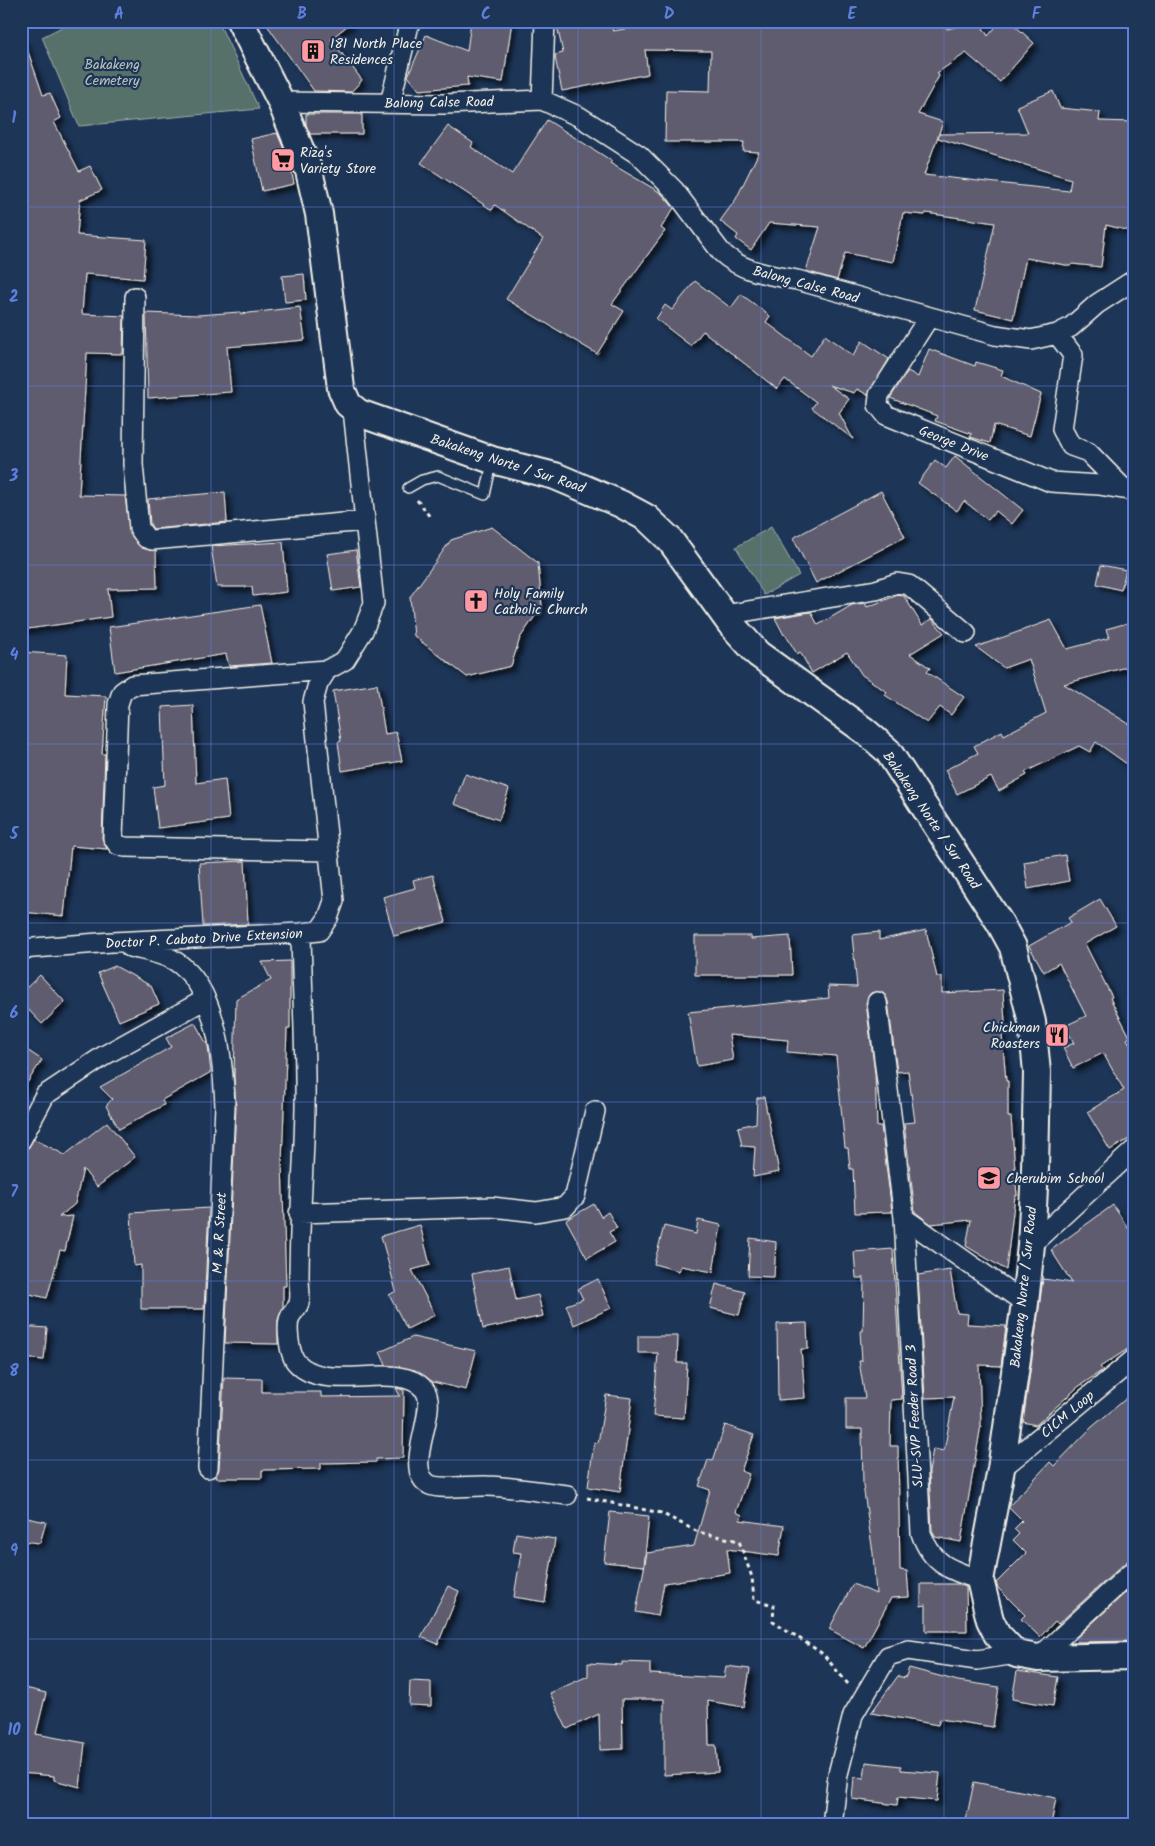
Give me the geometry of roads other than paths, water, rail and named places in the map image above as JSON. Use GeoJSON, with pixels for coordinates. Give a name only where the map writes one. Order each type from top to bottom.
{"type":"FeatureCollection","features":[{"type":"Feature","properties":{"kind":"main road"},"geometry":{"type":"LineString","coordinates":[[240,21],[281,102],[309,171],[318,214],[341,388],[353,410]]}},
{"type":"Feature","properties":{"kind":"main road","name":"Bakakeng Norte / Sur Road"},"geometry":{"type":"LineString","coordinates":[[353,410],[492,460],[555,476],[621,504],[647,518],[670,540],[724,615],[758,654],[865,731],[888,751],[943,833],[1013,947],[1032,1022],[1037,1072],[1031,1245],[1025,1302],[1001,1469],[980,1580],[990,1620],[996,1634],[1027,1656]]}},
{"type":"Feature","properties":{"kind":"main road"},"geometry":{"type":"LineString","coordinates":[[1027,1656],[1134,1656]]}},
{"type":"Feature","properties":{"kind":"street"},"geometry":{"type":"LineString","coordinates":[[390,103],[410,21]]}},
{"type":"Feature","properties":{"kind":"street"},"geometry":{"type":"LineString","coordinates":[[542,100],[545,21]]}},
{"type":"Feature","properties":{"kind":"street","name":"Balong Calse Road"},"geometry":{"type":"LineString","coordinates":[[281,102],[445,104],[542,100],[580,117],[639,155],[665,179],[730,260],[757,272],[797,280],[995,335],[1032,340],[1057,334],[1071,326],[1097,304],[1134,280]]}},
{"type":"Feature","properties":{"kind":"street"},"geometry":{"type":"LineString","coordinates":[[134,297],[133,464],[139,528],[146,538],[152,540],[365,521]]}},
{"type":"Feature","properties":{"kind":"street","name":"George Drive"},"geometry":{"type":"LineString","coordinates":[[928,317],[879,395],[878,405],[886,415],[1052,482],[1129,490]]}},
{"type":"Feature","properties":{"kind":"street"},"geometry":{"type":"LineString","coordinates":[[1057,334],[1073,355],[1062,429],[1064,436],[1071,446],[1088,452],[1129,490]]}},
{"type":"Feature","properties":{"kind":"street","name":"Doctor P. Cabato Drive Extension"},"geometry":{"type":"LineString","coordinates":[[21,949],[112,942],[301,934],[319,931],[328,918],[334,901],[314,702],[318,684],[328,670],[345,660],[363,631],[374,603],[353,410]]}},
{"type":"Feature","properties":{"kind":"street"},"geometry":{"type":"LineString","coordinates":[[724,615],[876,590],[897,584],[909,585],[966,633]]}},
{"type":"Feature","properties":{"kind":"street"},"geometry":{"type":"LineString","coordinates":[[328,670],[132,684],[122,692],[118,704],[113,838],[118,845],[125,848],[329,851]]}},
{"type":"Feature","properties":{"kind":"street"},"geometry":{"type":"LineString","coordinates":[[301,934],[305,1107],[300,1213],[299,1304],[289,1318],[290,1354],[304,1370],[316,1375],[399,1376],[424,1390],[428,1398],[420,1441],[420,1470],[423,1480],[432,1486],[487,1486],[568,1495]]}},
{"type":"Feature","properties":{"kind":"street","name":"M & R Street"},"geometry":{"type":"LineString","coordinates":[[112,942],[174,961],[196,980],[217,1031],[224,1079],[225,1106],[208,1468]]}},
{"type":"Feature","properties":{"kind":"street"},"geometry":{"type":"LineString","coordinates":[[21,1140],[45,1096],[105,1055],[204,1000]]}},
{"type":"Feature","properties":{"kind":"street","name":"SLU-SVP Feeder Road 3"},"geometry":{"type":"LineString","coordinates":[[877,1002],[904,1218],[921,1533],[934,1558],[949,1569],[980,1580]]}},
{"type":"Feature","properties":{"kind":"street"},"geometry":{"type":"LineString","coordinates":[[300,1213],[492,1207],[536,1212],[565,1207],[575,1196],[595,1111]]}},
{"type":"Feature","properties":{"kind":"street"},"geometry":{"type":"LineString","coordinates":[[1031,1245],[1134,1150]]}},
{"type":"Feature","properties":{"kind":"street"},"geometry":{"type":"LineString","coordinates":[[904,1218],[1025,1302]]}},
{"type":"Feature","properties":{"kind":"street","name":"CICM Loop"},"geometry":{"type":"LineString","coordinates":[[1001,1469],[1134,1359]]}},
{"type":"Feature","properties":{"kind":"street"},"geometry":{"type":"LineString","coordinates":[[832,1825],[838,1774],[853,1715],[888,1656],[908,1650],[977,1660],[1027,1656],[1134,1570]]}},
{"type":"Feature","properties":{"kind":"lane"},"geometry":{"type":"LineString","coordinates":[[408,488],[422,480],[438,476],[486,495],[492,460]]}},
{"type":"Feature","properties":{"kind":"place","name":"181 North Place Residences"},"geometry":{"type":"Point","coordinates":[313,51]}},
{"type":"Feature","properties":{"kind":"place","name":"Riza's Variety Store"},"geometry":{"type":"Point","coordinates":[283,160]}},
{"type":"Feature","properties":{"kind":"place","name":"Holy Family Catholic Church"},"geometry":{"type":"Point","coordinates":[476,601]}},
{"type":"Feature","properties":{"kind":"place","name":"Chickman Roasters"},"geometry":{"type":"Point","coordinates":[1057,1035]}},
{"type":"Feature","properties":{"kind":"place","name":"Cherubim School"},"geometry":{"type":"Point","coordinates":[989,1178]}},
{"type":"Feature","properties":{"kind":"park label","name":"Bakakeng Cemetery"},"geometry":{"type":"Point","coordinates":[112,72]}}]}
